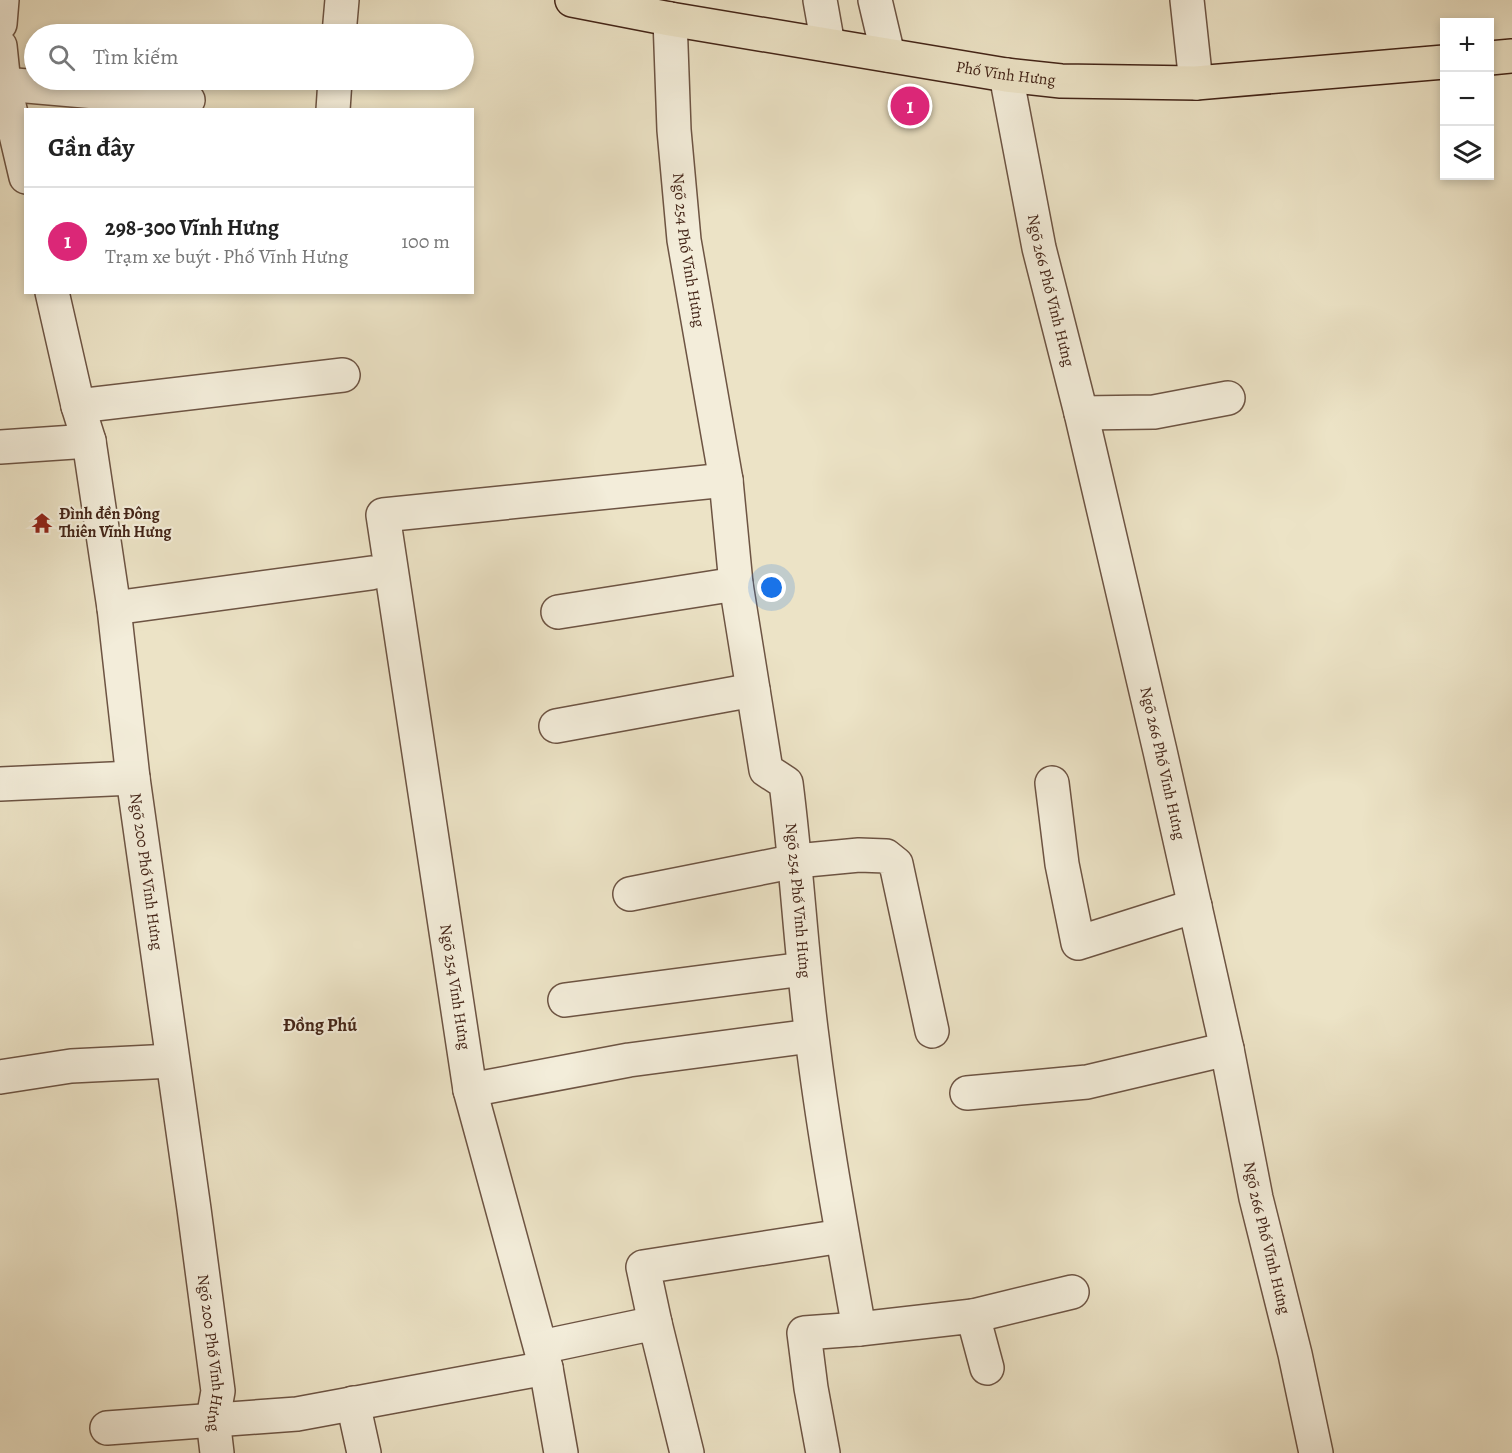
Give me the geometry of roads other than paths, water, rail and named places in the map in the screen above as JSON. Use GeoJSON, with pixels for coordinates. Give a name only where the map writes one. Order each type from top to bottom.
{"type":"FeatureCollection","features":[{"type":"Feature","properties":{"kind":"main road","name":"Phố Vĩnh Hưng"},"geometry":{"type":"LineString","coordinates":[[572,0],[670,19],[1005,75],[1060,81],[1196,83],[1440,62]]}},
{"type":"Feature","properties":{"kind":"main road"},"geometry":{"type":"LineString","coordinates":[[1494,58],[1512,56]]}},
{"type":"Feature","properties":{"kind":"street"},"geometry":{"type":"LineString","coordinates":[[0,24],[2,0]]}},
{"type":"Feature","properties":{"kind":"street"},"geometry":{"type":"LineString","coordinates":[[340,24],[342,0]]}},
{"type":"Feature","properties":{"kind":"street"},"geometry":{"type":"LineString","coordinates":[[820,0],[828,45]]}},
{"type":"Feature","properties":{"kind":"street"},"geometry":{"type":"LineString","coordinates":[[875,0],[888,55]]}},
{"type":"Feature","properties":{"kind":"street"},"geometry":{"type":"LineString","coordinates":[[1187,0],[1196,83]]}},
{"type":"Feature","properties":{"kind":"street","name":"Ngõ 254 Phố Vĩnh Hưng"},"geometry":{"type":"LineString","coordinates":[[670,19],[674,130],[684,240],[726,480],[736,584],[766,770],[786,783],[796,861],[811,1036],[859,1329]]}},
{"type":"Feature","properties":{"kind":"street"},"geometry":{"type":"LineString","coordinates":[[0,46],[4,84],[24,169]]}},
{"type":"Feature","properties":{"kind":"street","name":"Ngõ 266 Phố Vĩnh Hưng"},"geometry":{"type":"LineString","coordinates":[[1005,75],[1039,248],[1081,413],[1195,906],[1257,1198],[1295,1354],[1316,1453]]}},
{"type":"Feature","properties":{"kind":"street"},"geometry":{"type":"LineString","coordinates":[[4,84],[24,87]]}},
{"type":"Feature","properties":{"kind":"street"},"geometry":{"type":"LineString","coordinates":[[40,90],[106,101],[188,100]]}},
{"type":"Feature","properties":{"kind":"street"},"geometry":{"type":"LineString","coordinates":[[333,108],[334,90]]}},
{"type":"Feature","properties":{"kind":"street","name":"Ngõ 200 Phố Vĩnh Hưng"},"geometry":{"type":"LineString","coordinates":[[52,294],[78,406],[89,441],[114,608],[134,778],[218,1391],[213,1419],[217,1453]]}},
{"type":"Feature","properties":{"kind":"street"},"geometry":{"type":"LineString","coordinates":[[78,406],[343,375]]}},
{"type":"Feature","properties":{"kind":"street"},"geometry":{"type":"LineString","coordinates":[[1081,413],[1154,412],[1228,398]]}},
{"type":"Feature","properties":{"kind":"street"},"geometry":{"type":"LineString","coordinates":[[0,447],[89,441]]}},
{"type":"Feature","properties":{"kind":"street","name":"Ngõ 254 Vĩnh Hưng"},"geometry":{"type":"LineString","coordinates":[[561,1453],[544,1358],[470,1090],[383,515],[726,480]]}},
{"type":"Feature","properties":{"kind":"street"},"geometry":{"type":"LineString","coordinates":[[114,608],[371,573]]}},
{"type":"Feature","properties":{"kind":"street"},"geometry":{"type":"LineString","coordinates":[[558,612],[736,584]]}},
{"type":"Feature","properties":{"kind":"street"},"geometry":{"type":"LineString","coordinates":[[556,726],[753,690]]}},
{"type":"Feature","properties":{"kind":"street"},"geometry":{"type":"LineString","coordinates":[[0,783],[134,778]]}},
{"type":"Feature","properties":{"kind":"street"},"geometry":{"type":"LineString","coordinates":[[1052,783],[1062,864],[1078,943],[1195,906]]}},
{"type":"Feature","properties":{"kind":"street"},"geometry":{"type":"LineString","coordinates":[[630,894],[796,861],[860,855],[886,856],[896,864],[932,1031]]}},
{"type":"Feature","properties":{"kind":"street"},"geometry":{"type":"LineString","coordinates":[[565,1000],[804,969]]}},
{"type":"Feature","properties":{"kind":"street"},"geometry":{"type":"LineString","coordinates":[[470,1090],[629,1060],[811,1036]]}},
{"type":"Feature","properties":{"kind":"street"},"geometry":{"type":"LineString","coordinates":[[967,1093],[1087,1082],[1227,1049]]}},
{"type":"Feature","properties":{"kind":"street"},"geometry":{"type":"LineString","coordinates":[[0,1077],[71,1066],[172,1061]]}},
{"type":"Feature","properties":{"kind":"street"},"geometry":{"type":"LineString","coordinates":[[687,1453],[643,1267],[842,1236]]}},
{"type":"Feature","properties":{"kind":"street"},"geometry":{"type":"LineString","coordinates":[[823,1453],[804,1333],[973,1316],[1072,1292]]}},
{"type":"Feature","properties":{"kind":"street"},"geometry":{"type":"LineString","coordinates":[[973,1316],[987,1368]]}},
{"type":"Feature","properties":{"kind":"street"},"geometry":{"type":"LineString","coordinates":[[106,1428],[297,1414],[544,1358],[655,1323]]}},
{"type":"Feature","properties":{"kind":"street"},"geometry":{"type":"LineString","coordinates":[[353,1403],[364,1453]]}},
{"type":"Feature","properties":{"kind":"place","name":"298-300 Vĩnh Hưng"},"geometry":{"type":"Point","coordinates":[910,106]}},
{"type":"Feature","properties":{"kind":"place","name":"Đình đền Đông Thiên Vĩnh Hưng"},"geometry":{"type":"Point","coordinates":[42,523]}},
{"type":"Feature","properties":{"kind":"district","name":"Đồng Phú"},"geometry":{"type":"Point","coordinates":[320,1025]}}]}
